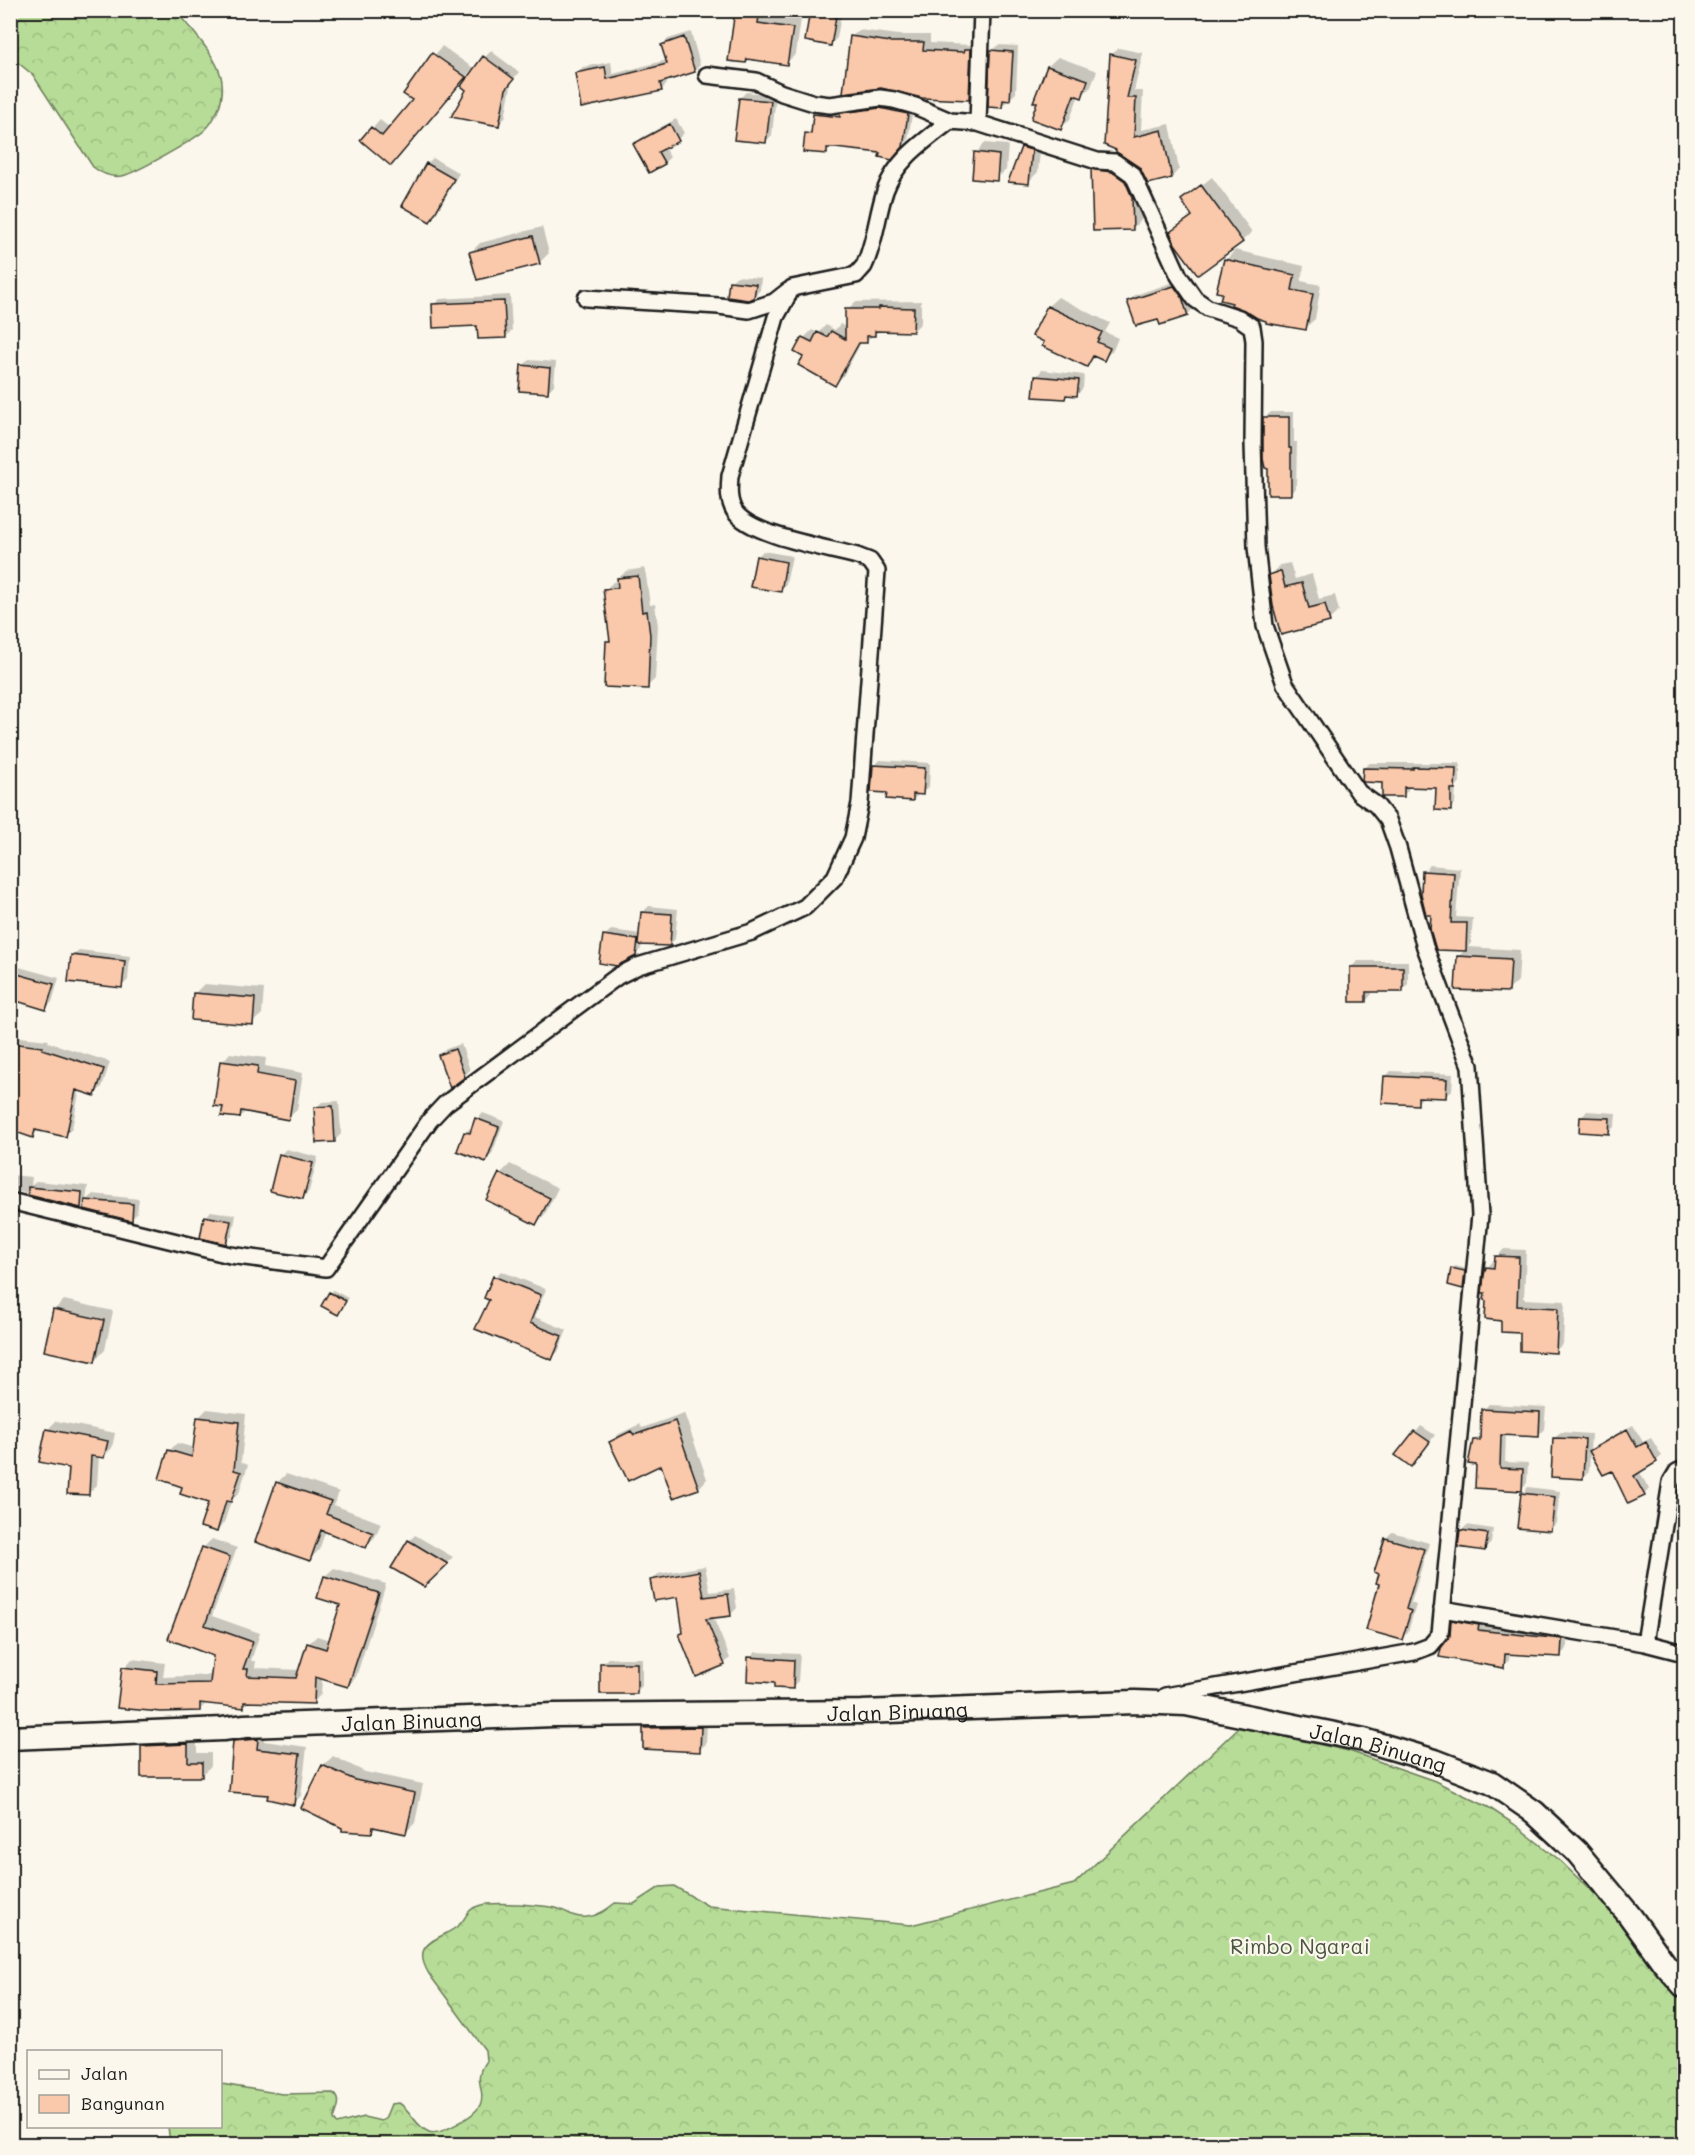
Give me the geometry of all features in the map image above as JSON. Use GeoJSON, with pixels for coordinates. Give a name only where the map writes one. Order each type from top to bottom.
{"type":"FeatureCollection","features":[{"type":"Feature","properties":{"kind":"main road","name":"Jalan Binuang"},"geometry":{"type":"LineString","coordinates":[[10,1738],[427,1719],[862,1712],[1135,1702],[1186,1704],[1364,1740],[1435,1761],[1492,1783],[1534,1812],[1577,1852],[1684,1986]]}},
{"type":"Feature","properties":{"kind":"street"},"geometry":{"type":"LineString","coordinates":[[978,123],[982,10]]}},
{"type":"Feature","properties":{"kind":"street"},"geometry":{"type":"LineString","coordinates":[[707,75],[756,81],[782,93],[814,103],[830,105],[880,98],[894,100],[950,121],[978,123],[1097,161],[1115,162],[1133,175],[1179,276],[1195,299],[1208,308],[1239,318],[1252,327],[1256,547],[1265,626],[1285,684],[1359,793],[1376,805],[1388,820],[1425,947],[1470,1066],[1480,1215],[1440,1634],[1430,1646],[1414,1652],[1135,1702]]}},
{"type":"Feature","properties":{"kind":"street"},"geometry":{"type":"LineString","coordinates":[[586,298],[749,310],[774,302],[792,288],[856,275],[864,266],[891,177],[903,159],[950,121]]}},
{"type":"Feature","properties":{"kind":"street"},"geometry":{"type":"LineString","coordinates":[[10,1201],[230,1255],[326,1268],[430,1120],[445,1104],[618,976],[638,966],[752,932],[805,907],[835,877],[853,838],[860,803],[877,572],[870,561],[857,556],[762,531],[745,522],[735,512],[729,495],[730,476],[776,316],[792,288]]}},
{"type":"Feature","properties":{"kind":"street"},"geometry":{"type":"LineString","coordinates":[[1645,1643],[1671,1482],[1677,1472],[1684,1469]]}},
{"type":"Feature","properties":{"kind":"street"},"geometry":{"type":"LineString","coordinates":[[1442,1609],[1645,1643],[1684,1653]]}},
{"type":"Feature","properties":{"kind":"green space"},"geometry":{"type":"Polygon","coordinates":[[[10,11],[176,11],[211,55],[220,74],[222,95],[216,113],[210,124],[200,134],[152,162],[122,176],[110,176],[103,173],[93,167],[33,75],[11,57],[10,11]]]}},
{"type":"Feature","properties":{"kind":"green space","name":"Rimbo Ngarai"},"geometry":{"type":"Polygon","coordinates":[[[1239,1727],[1349,1751],[1435,1781],[1488,1807],[1557,1858],[1684,1982],[1684,2144],[170,2144],[168,2128],[222,2128],[222,2084],[282,2094],[333,2093],[339,2101],[334,2119],[337,2124],[364,2117],[381,2121],[385,2119],[391,2104],[399,2103],[420,2126],[429,2132],[449,2128],[471,2114],[480,2105],[482,2099],[479,2079],[486,2061],[485,2050],[429,1974],[423,1955],[429,1943],[459,1925],[474,1907],[493,1904],[538,1905],[556,1908],[579,1917],[587,1917],[598,1914],[615,1903],[634,1904],[660,1887],[674,1886],[708,1906],[911,1925],[1074,1884],[1239,1727]]]}},
{"type":"Feature","properties":{"kind":"building"},"geometry":{"type":"Polygon","coordinates":[[[735,10],[760,10],[758,23],[793,28],[787,65],[747,59],[746,63],[728,61],[735,10]]]}},
{"type":"Feature","properties":{"kind":"building"},"geometry":{"type":"Polygon","coordinates":[[[810,10],[837,10],[831,46],[805,41],[810,10]]]}},
{"type":"Feature","properties":{"kind":"building"},"geometry":{"type":"Polygon","coordinates":[[[850,36],[891,42],[924,42],[923,50],[964,52],[965,49],[971,49],[969,100],[922,98],[881,88],[843,93],[850,36]]]}},
{"type":"Feature","properties":{"kind":"building"},"geometry":{"type":"Polygon","coordinates":[[[684,37],[695,72],[660,83],[662,91],[581,108],[575,73],[605,67],[607,79],[667,64],[661,45],[684,37]]]}},
{"type":"Feature","properties":{"kind":"building"},"geometry":{"type":"Polygon","coordinates":[[[990,50],[1013,52],[1010,101],[1003,100],[1002,108],[988,107],[990,50]]]}},
{"type":"Feature","properties":{"kind":"building"},"geometry":{"type":"Polygon","coordinates":[[[432,53],[466,77],[391,166],[360,140],[371,127],[382,136],[412,100],[403,94],[432,53]]]}},
{"type":"Feature","properties":{"kind":"building"},"geometry":{"type":"Polygon","coordinates":[[[1110,54],[1136,60],[1127,98],[1136,98],[1134,137],[1162,130],[1172,178],[1148,184],[1139,167],[1116,150],[1104,145],[1110,54]]]}},
{"type":"Feature","properties":{"kind":"building"},"geometry":{"type":"Polygon","coordinates":[[[483,56],[514,79],[506,89],[499,126],[451,117],[466,90],[461,86],[483,56]]]}},
{"type":"Feature","properties":{"kind":"building"},"geometry":{"type":"Polygon","coordinates":[[[1047,66],[1088,80],[1082,98],[1074,95],[1061,130],[1031,119],[1037,102],[1033,102],[1047,66]]]}},
{"type":"Feature","properties":{"kind":"building"},"geometry":{"type":"Polygon","coordinates":[[[739,98],[771,101],[766,143],[734,140],[739,98]]]}},
{"type":"Feature","properties":{"kind":"building"},"geometry":{"type":"Polygon","coordinates":[[[880,108],[908,114],[903,147],[892,160],[879,157],[880,153],[835,148],[827,148],[827,154],[803,152],[805,133],[811,134],[813,114],[840,117],[840,113],[880,108]]]}},
{"type":"Feature","properties":{"kind":"building"},"geometry":{"type":"Polygon","coordinates":[[[670,124],[679,141],[658,152],[665,164],[649,173],[633,144],[670,124]]]}},
{"type":"Feature","properties":{"kind":"building"},"geometry":{"type":"Polygon","coordinates":[[[1021,147],[1032,150],[1029,184],[1008,182],[1021,147]]]}},
{"type":"Feature","properties":{"kind":"building"},"geometry":{"type":"Polygon","coordinates":[[[974,152],[999,155],[997,181],[972,179],[974,152]]]}},
{"type":"Feature","properties":{"kind":"building"},"geometry":{"type":"Polygon","coordinates":[[[426,163],[454,179],[430,222],[402,206],[426,163]]]}},
{"type":"Feature","properties":{"kind":"building"},"geometry":{"type":"Polygon","coordinates":[[[1091,169],[1112,172],[1125,181],[1132,197],[1133,230],[1093,231],[1091,169]]]}},
{"type":"Feature","properties":{"kind":"building"},"geometry":{"type":"Polygon","coordinates":[[[1201,185],[1243,242],[1198,275],[1175,244],[1170,232],[1192,216],[1181,200],[1201,185]]]}},
{"type":"Feature","properties":{"kind":"building"},"geometry":{"type":"Polygon","coordinates":[[[533,236],[540,264],[477,280],[469,252],[533,236]]]}},
{"type":"Feature","properties":{"kind":"building"},"geometry":{"type":"Polygon","coordinates":[[[1224,259],[1295,275],[1292,290],[1313,294],[1306,330],[1266,323],[1231,305],[1232,303],[1220,300],[1222,293],[1216,292],[1224,259]]]}},
{"type":"Feature","properties":{"kind":"building"},"geometry":{"type":"Polygon","coordinates":[[[729,281],[756,284],[754,298],[748,300],[727,297],[729,281]]]}},
{"type":"Feature","properties":{"kind":"building"},"geometry":{"type":"Polygon","coordinates":[[[1174,286],[1182,297],[1188,316],[1160,325],[1158,320],[1136,326],[1127,301],[1174,286]]]}},
{"type":"Feature","properties":{"kind":"building"},"geometry":{"type":"Polygon","coordinates":[[[504,301],[506,338],[478,339],[477,326],[433,328],[432,304],[504,301]]]}},
{"type":"Feature","properties":{"kind":"building"},"geometry":{"type":"Polygon","coordinates":[[[1047,306],[1102,332],[1097,342],[1110,348],[1104,361],[1093,356],[1087,367],[1042,346],[1044,342],[1032,336],[1047,306]]]}},
{"type":"Feature","properties":{"kind":"building"},"geometry":{"type":"Polygon","coordinates":[[[879,307],[914,308],[913,332],[875,331],[875,336],[867,336],[867,343],[859,343],[835,386],[798,365],[803,357],[794,352],[802,337],[812,342],[817,332],[827,337],[831,331],[845,339],[845,309],[879,309],[879,307]]]}},
{"type":"Feature","properties":{"kind":"building"},"geometry":{"type":"Polygon","coordinates":[[[521,365],[550,368],[548,393],[519,391],[521,365]]]}},
{"type":"Feature","properties":{"kind":"building"},"geometry":{"type":"Polygon","coordinates":[[[1035,376],[1079,380],[1077,396],[1066,395],[1065,399],[1033,397],[1035,376]]]}},
{"type":"Feature","properties":{"kind":"building"},"geometry":{"type":"Polygon","coordinates":[[[1263,417],[1289,417],[1291,495],[1268,495],[1268,469],[1265,468],[1263,459],[1263,417]]]}},
{"type":"Feature","properties":{"kind":"building"},"geometry":{"type":"Polygon","coordinates":[[[756,556],[786,562],[781,592],[750,587],[756,556]]]}},
{"type":"Feature","properties":{"kind":"building"},"geometry":{"type":"Polygon","coordinates":[[[1281,571],[1285,587],[1302,583],[1309,608],[1325,604],[1330,622],[1281,635],[1273,606],[1269,575],[1281,571]]]}},
{"type":"Feature","properties":{"kind":"building"},"geometry":{"type":"Polygon","coordinates":[[[638,576],[642,612],[647,611],[650,635],[648,689],[604,687],[606,641],[610,641],[603,589],[618,588],[617,578],[638,576]]]}},
{"type":"Feature","properties":{"kind":"building"},"geometry":{"type":"Polygon","coordinates":[[[873,765],[925,768],[923,795],[913,794],[913,801],[886,799],[887,793],[871,792],[873,765]]]}},
{"type":"Feature","properties":{"kind":"building"},"geometry":{"type":"Polygon","coordinates":[[[1413,767],[1456,768],[1455,789],[1451,789],[1451,811],[1435,810],[1436,788],[1404,787],[1404,797],[1382,797],[1382,783],[1362,781],[1363,768],[1413,769],[1413,767]]]}},
{"type":"Feature","properties":{"kind":"building"},"geometry":{"type":"Polygon","coordinates":[[[1422,871],[1454,873],[1451,923],[1467,923],[1466,951],[1436,950],[1430,929],[1431,915],[1426,915],[1421,894],[1422,871]]]}},
{"type":"Feature","properties":{"kind":"building"},"geometry":{"type":"Polygon","coordinates":[[[641,912],[672,914],[670,946],[638,945],[641,912]]]}},
{"type":"Feature","properties":{"kind":"building"},"geometry":{"type":"Polygon","coordinates":[[[603,935],[638,940],[636,956],[617,966],[599,963],[603,935]]]}},
{"type":"Feature","properties":{"kind":"building"},"geometry":{"type":"Polygon","coordinates":[[[71,955],[125,961],[122,988],[68,982],[71,955]]]}},
{"type":"Feature","properties":{"kind":"building"},"geometry":{"type":"Polygon","coordinates":[[[1457,956],[1511,959],[1509,992],[1455,990],[1457,956]]]}},
{"type":"Feature","properties":{"kind":"building"},"geometry":{"type":"Polygon","coordinates":[[[1350,967],[1403,967],[1403,992],[1366,992],[1366,1002],[1350,1002],[1350,967]]]}},
{"type":"Feature","properties":{"kind":"building"},"geometry":{"type":"Polygon","coordinates":[[[10,972],[54,984],[46,1010],[10,999],[10,972]]]}},
{"type":"Feature","properties":{"kind":"building"},"geometry":{"type":"Polygon","coordinates":[[[193,993],[255,998],[253,1025],[191,1020],[193,993]]]}},
{"type":"Feature","properties":{"kind":"building"},"geometry":{"type":"Polygon","coordinates":[[[10,1043],[43,1047],[42,1049],[104,1069],[95,1096],[76,1090],[66,1137],[35,1130],[33,1138],[10,1130],[10,1043]]]}},
{"type":"Feature","properties":{"kind":"building"},"geometry":{"type":"Polygon","coordinates":[[[455,1049],[465,1077],[450,1088],[438,1055],[455,1049]]]}},
{"type":"Feature","properties":{"kind":"building"},"geometry":{"type":"Polygon","coordinates":[[[220,1061],[258,1066],[257,1074],[295,1081],[289,1120],[241,1111],[240,1118],[221,1116],[223,1107],[214,1106],[220,1061]]]}},
{"type":"Feature","properties":{"kind":"building"},"geometry":{"type":"Polygon","coordinates":[[[1384,1076],[1447,1079],[1446,1098],[1418,1097],[1418,1105],[1382,1103],[1384,1076]]]}},
{"type":"Feature","properties":{"kind":"building"},"geometry":{"type":"Polygon","coordinates":[[[333,1106],[335,1142],[316,1143],[314,1107],[333,1106]]]}},
{"type":"Feature","properties":{"kind":"building"},"geometry":{"type":"Polygon","coordinates":[[[1580,1117],[1610,1118],[1609,1134],[1579,1132],[1580,1117]]]}},
{"type":"Feature","properties":{"kind":"building"},"geometry":{"type":"Polygon","coordinates":[[[475,1118],[499,1127],[486,1162],[457,1151],[464,1132],[470,1133],[475,1118]]]}},
{"type":"Feature","properties":{"kind":"building"},"geometry":{"type":"Polygon","coordinates":[[[279,1154],[313,1163],[303,1199],[270,1191],[279,1154]]]}},
{"type":"Feature","properties":{"kind":"building"},"geometry":{"type":"Polygon","coordinates":[[[499,1173],[550,1198],[536,1225],[486,1200],[499,1173]]]}},
{"type":"Feature","properties":{"kind":"building"},"geometry":{"type":"Polygon","coordinates":[[[28,1187],[82,1192],[81,1208],[28,1195],[28,1187]]]}},
{"type":"Feature","properties":{"kind":"building"},"geometry":{"type":"Polygon","coordinates":[[[85,1200],[133,1204],[132,1221],[84,1209],[85,1200]]]}},
{"type":"Feature","properties":{"kind":"building"},"geometry":{"type":"Polygon","coordinates":[[[204,1216],[231,1221],[226,1244],[200,1238],[204,1216]]]}},
{"type":"Feature","properties":{"kind":"building"},"geometry":{"type":"Polygon","coordinates":[[[1495,1256],[1519,1257],[1517,1306],[1558,1308],[1556,1353],[1520,1351],[1520,1333],[1501,1332],[1501,1321],[1485,1319],[1486,1301],[1484,1300],[1485,1293],[1482,1293],[1484,1275],[1486,1267],[1494,1268],[1495,1256]]]}},
{"type":"Feature","properties":{"kind":"building"},"geometry":{"type":"Polygon","coordinates":[[[1451,1268],[1465,1271],[1463,1289],[1448,1285],[1451,1268]]]}},
{"type":"Feature","properties":{"kind":"building"},"geometry":{"type":"Polygon","coordinates":[[[493,1276],[541,1295],[530,1323],[562,1336],[552,1360],[475,1329],[489,1300],[484,1298],[493,1276]]]}},
{"type":"Feature","properties":{"kind":"building"},"geometry":{"type":"Polygon","coordinates":[[[329,1292],[346,1301],[338,1315],[321,1306],[329,1292]]]}},
{"type":"Feature","properties":{"kind":"building"},"geometry":{"type":"Polygon","coordinates":[[[53,1309],[104,1320],[95,1362],[44,1351],[53,1309]]]}},
{"type":"Feature","properties":{"kind":"building"},"geometry":{"type":"Polygon","coordinates":[[[1481,1409],[1540,1412],[1539,1437],[1501,1435],[1500,1468],[1523,1469],[1522,1491],[1475,1488],[1476,1465],[1468,1464],[1473,1440],[1480,1440],[1481,1409]]]}},
{"type":"Feature","properties":{"kind":"building"},"geometry":{"type":"Polygon","coordinates":[[[197,1417],[239,1422],[234,1470],[241,1472],[231,1502],[226,1501],[217,1532],[200,1527],[208,1503],[180,1494],[182,1487],[159,1479],[168,1450],[192,1457],[197,1417]]]}},
{"type":"Feature","properties":{"kind":"building"},"geometry":{"type":"Polygon","coordinates":[[[675,1421],[699,1489],[673,1498],[661,1465],[628,1481],[609,1442],[631,1431],[634,1435],[675,1421]]]}},
{"type":"Feature","properties":{"kind":"building"},"geometry":{"type":"Polygon","coordinates":[[[46,1429],[108,1441],[104,1458],[91,1456],[89,1495],[67,1494],[69,1468],[39,1462],[46,1429]]]}},
{"type":"Feature","properties":{"kind":"building"},"geometry":{"type":"Polygon","coordinates":[[[1627,1429],[1637,1447],[1646,1442],[1657,1462],[1634,1476],[1645,1496],[1628,1504],[1612,1471],[1603,1475],[1589,1451],[1627,1429]]]}},
{"type":"Feature","properties":{"kind":"building"},"geometry":{"type":"Polygon","coordinates":[[[1414,1431],[1430,1442],[1411,1467],[1395,1455],[1414,1431]]]}},
{"type":"Feature","properties":{"kind":"building"},"geometry":{"type":"Polygon","coordinates":[[[1553,1438],[1585,1439],[1583,1479],[1551,1477],[1553,1438]]]}},
{"type":"Feature","properties":{"kind":"building"},"geometry":{"type":"Polygon","coordinates":[[[276,1482],[331,1501],[326,1514],[373,1533],[366,1548],[321,1530],[310,1561],[255,1542],[276,1482]]]}},
{"type":"Feature","properties":{"kind":"building"},"geometry":{"type":"Polygon","coordinates":[[[1521,1493],[1555,1497],[1551,1531],[1517,1528],[1521,1493]]]}},
{"type":"Feature","properties":{"kind":"building"},"geometry":{"type":"Polygon","coordinates":[[[1460,1530],[1488,1534],[1485,1551],[1458,1547],[1460,1530]]]}},
{"type":"Feature","properties":{"kind":"building"},"geometry":{"type":"Polygon","coordinates":[[[1385,1538],[1424,1549],[1406,1609],[1411,1611],[1402,1640],[1366,1630],[1379,1584],[1376,1583],[1379,1574],[1374,1572],[1385,1538]]]}},
{"type":"Feature","properties":{"kind":"building"},"geometry":{"type":"Polygon","coordinates":[[[408,1540],[448,1564],[424,1587],[391,1568],[408,1540]]]}},
{"type":"Feature","properties":{"kind":"building"},"geometry":{"type":"Polygon","coordinates":[[[202,1547],[230,1557],[205,1625],[253,1642],[243,1669],[248,1669],[247,1676],[296,1678],[307,1643],[326,1649],[340,1605],[317,1598],[324,1576],[379,1593],[348,1687],[315,1677],[314,1704],[244,1702],[244,1708],[200,1703],[200,1711],[161,1712],[117,1708],[122,1667],[157,1671],[156,1684],[210,1683],[213,1656],[168,1639],[202,1547]]]}},
{"type":"Feature","properties":{"kind":"building"},"geometry":{"type":"Polygon","coordinates":[[[699,1571],[704,1597],[728,1594],[731,1616],[706,1619],[725,1665],[696,1677],[679,1634],[683,1633],[678,1597],[654,1601],[650,1580],[699,1571]]]}},
{"type":"Feature","properties":{"kind":"building"},"geometry":{"type":"Polygon","coordinates":[[[1451,1620],[1479,1625],[1478,1630],[1562,1639],[1561,1657],[1505,1654],[1504,1668],[1439,1657],[1441,1648],[1450,1636],[1451,1620]]]}},
{"type":"Feature","properties":{"kind":"building"},"geometry":{"type":"Polygon","coordinates":[[[748,1657],[794,1660],[793,1689],[774,1688],[774,1683],[747,1681],[748,1657]]]}},
{"type":"Feature","properties":{"kind":"building"},"geometry":{"type":"Polygon","coordinates":[[[600,1663],[637,1663],[637,1694],[600,1694],[600,1663]]]}},
{"type":"Feature","properties":{"kind":"building"},"geometry":{"type":"Polygon","coordinates":[[[701,1727],[700,1752],[643,1749],[643,1728],[701,1727]]]}},
{"type":"Feature","properties":{"kind":"building"},"geometry":{"type":"Polygon","coordinates":[[[258,1739],[257,1749],[300,1754],[294,1805],[267,1799],[268,1795],[229,1792],[233,1741],[258,1739]]]}},
{"type":"Feature","properties":{"kind":"building"},"geometry":{"type":"Polygon","coordinates":[[[188,1744],[188,1762],[202,1762],[202,1777],[141,1777],[141,1746],[188,1744]]]}},
{"type":"Feature","properties":{"kind":"building"},"geometry":{"type":"Polygon","coordinates":[[[322,1765],[355,1780],[415,1793],[406,1834],[373,1827],[372,1833],[342,1831],[342,1828],[301,1808],[322,1765]]]}}]}
